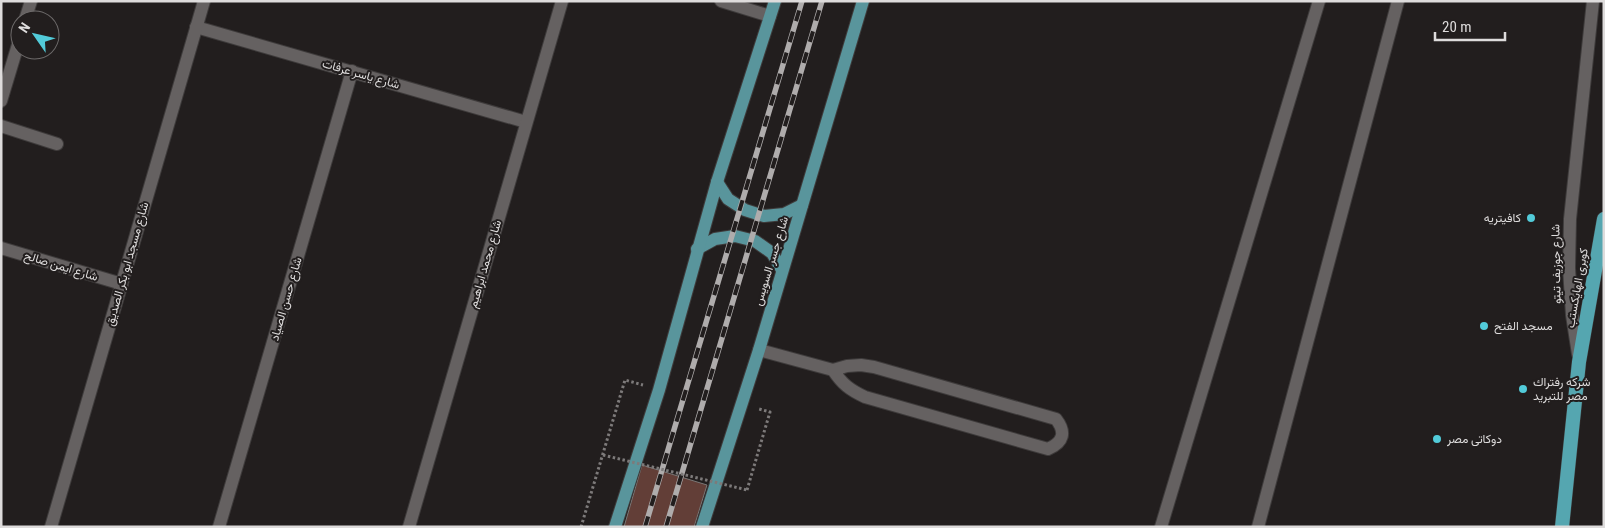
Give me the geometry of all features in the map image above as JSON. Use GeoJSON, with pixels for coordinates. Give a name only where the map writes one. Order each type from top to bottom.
{"type":"FeatureCollection","features":[{"type":"Feature","properties":{"kind":"highway","name":"كوبرى الهايكستب"},"geometry":{"type":"LineString","coordinates":[[1580,362],[1604,219]]}},
{"type":"Feature","properties":{"kind":"highway","name":"شارع جوزيف تيتو"},"geometry":{"type":"LineString","coordinates":[[1562,527],[1580,362]]}},
{"type":"Feature","properties":{"kind":"main road"},"geometry":{"type":"LineString","coordinates":[[615,527],[659,390],[717,182],[775,1]]}},
{"type":"Feature","properties":{"kind":"main road","name":"شارع جسر السويس"},"geometry":{"type":"LineString","coordinates":[[702,527],[759,350],[863,1]]}},
{"type":"Feature","properties":{"kind":"main road"},"geometry":{"type":"LineString","coordinates":[[717,182],[728,199],[745,210],[764,216],[784,214],[802,205]]}},
{"type":"Feature","properties":{"kind":"main road"},"geometry":{"type":"LineString","coordinates":[[697,249],[715,239],[735,236],[755,241],[772,253],[782,270]]}},
{"type":"Feature","properties":{"kind":"street","name":"شارع مسجد ابو بكر الصديق"},"geometry":{"type":"LineString","coordinates":[[51,527],[204,1]]}},
{"type":"Feature","properties":{"kind":"street","name":"شارع محمد ابراهيم"},"geometry":{"type":"LineString","coordinates":[[409,527],[562,1]]}},
{"type":"Feature","properties":{"kind":"street"},"geometry":{"type":"LineString","coordinates":[[721,1],[770,16]]}},
{"type":"Feature","properties":{"kind":"street"},"geometry":{"type":"LineString","coordinates":[[1161,527],[1320,1]]}},
{"type":"Feature","properties":{"kind":"street"},"geometry":{"type":"LineString","coordinates":[[1258,527],[1398,1]]}},
{"type":"Feature","properties":{"kind":"street","name":"شارع جوزيف تيتو"},"geometry":{"type":"LineString","coordinates":[[1580,362],[1569,268],[1570,220],[1593,1]]}},
{"type":"Feature","properties":{"kind":"street","name":"شارع ياسر عرفات"},"geometry":{"type":"LineString","coordinates":[[196,27],[526,122]]}},
{"type":"Feature","properties":{"kind":"street"},"geometry":{"type":"LineString","coordinates":[[1,101],[13,60]]}},
{"type":"Feature","properties":{"kind":"street","name":"شارع حسن الصياد"},"geometry":{"type":"LineString","coordinates":[[220,527],[352,71]]}},
{"type":"Feature","properties":{"kind":"street"},"geometry":{"type":"LineString","coordinates":[[1,126],[57,144]]}},
{"type":"Feature","properties":{"kind":"street","name":"شارع ايمن صالح"},"geometry":{"type":"LineString","coordinates":[[1,248],[122,284]]}},
{"type":"Feature","properties":{"kind":"street"},"geometry":{"type":"LineString","coordinates":[[759,350],[833,370],[847,366],[861,365],[874,367],[1056,419],[1062,426],[1062,436],[1057,445],[1048,449],[865,397],[852,391],[841,382],[833,370]]}},
{"type":"Feature","properties":{"kind":"path"},"geometry":{"type":"LineString","coordinates":[[581,527],[625,380]]}},
{"type":"Feature","properties":{"kind":"path"},"geometry":{"type":"LineString","coordinates":[[603,455],[747,490],[770,412]]}},
{"type":"Feature","properties":{"kind":"building"},"geometry":{"type":"Polygon","coordinates":[[[642,465],[707,485],[694,527],[624,527],[642,465]]]}},
{"type":"Feature","properties":{"kind":"railway"},"geometry":{"type":"LineString","coordinates":[[645,527],[802,1]]}},
{"type":"Feature","properties":{"kind":"railway"},"geometry":{"type":"LineString","coordinates":[[666,527],[822,1]]}},
{"type":"Feature","properties":{"kind":"place","name":"كافيتريه"},"geometry":{"type":"Point","coordinates":[1531,218]}},
{"type":"Feature","properties":{"kind":"place","name":"مسجد الفتح"},"geometry":{"type":"Point","coordinates":[1484,326]}},
{"type":"Feature","properties":{"kind":"place","name":"شركه رفتراك مصر للتبريد"},"geometry":{"type":"Point","coordinates":[1523,389]}},
{"type":"Feature","properties":{"kind":"place","name":"دوكاتى مصر"},"geometry":{"type":"Point","coordinates":[1437,439]}}]}
